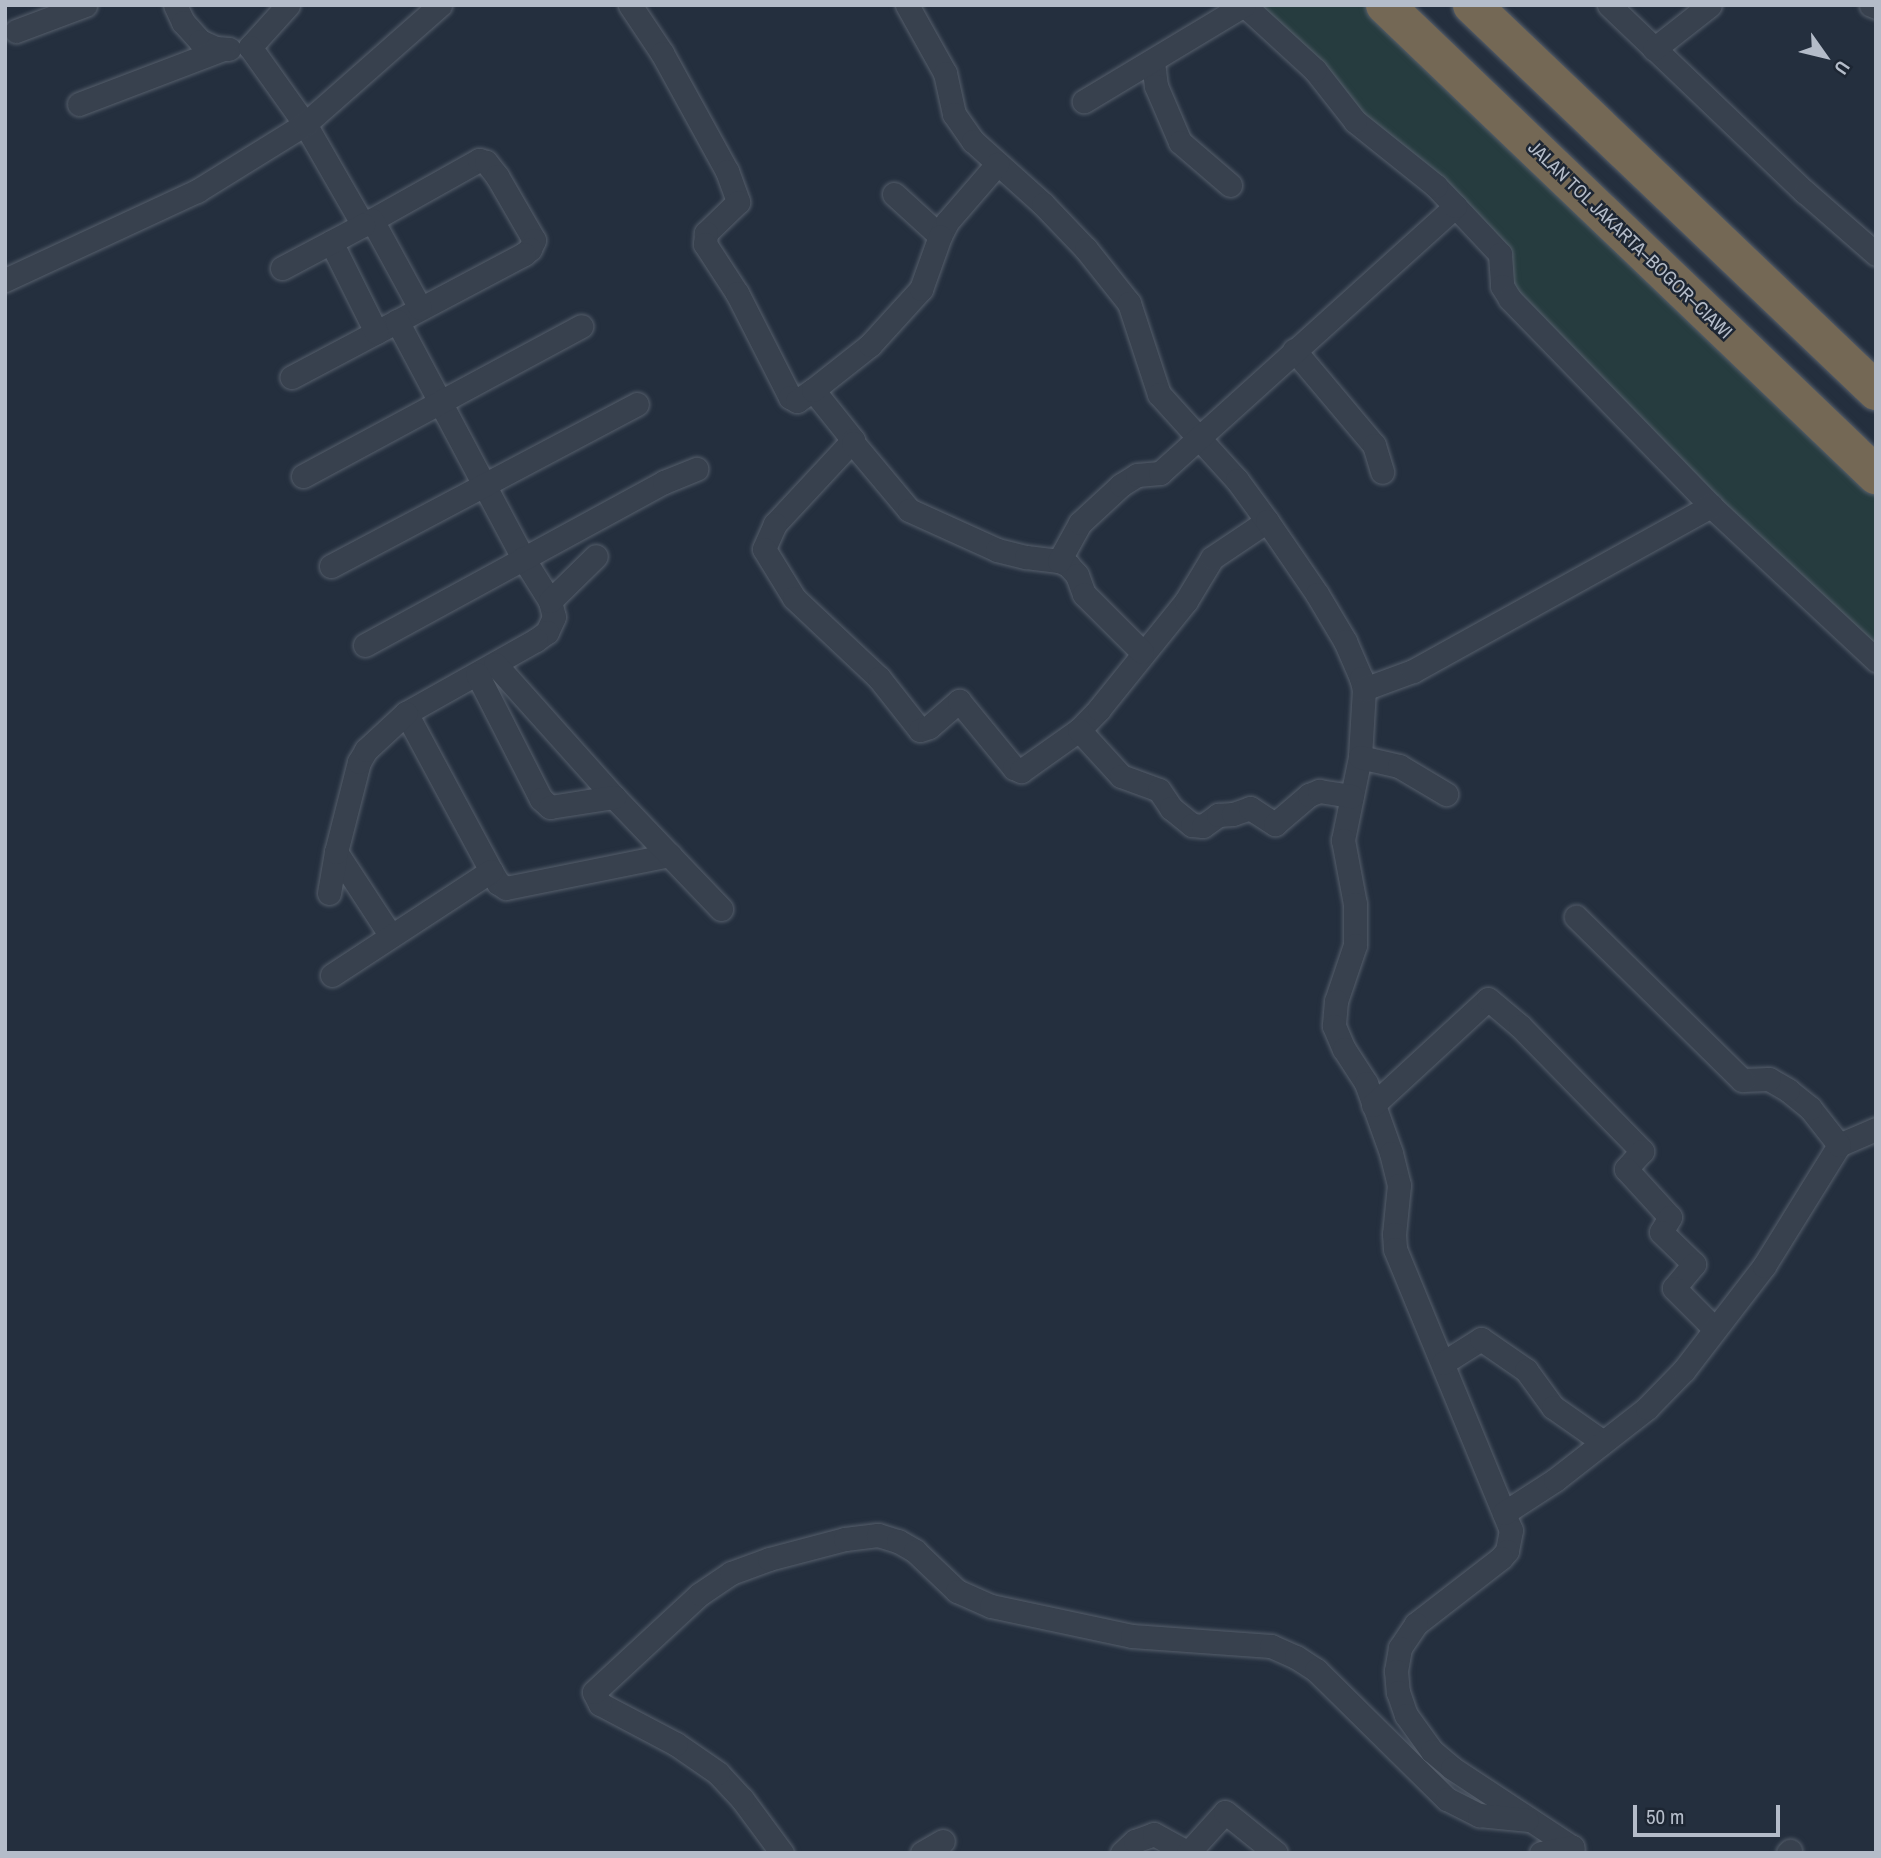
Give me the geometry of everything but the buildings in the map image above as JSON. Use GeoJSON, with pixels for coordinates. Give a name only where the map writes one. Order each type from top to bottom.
{"type":"FeatureCollection","features":[{"type":"Feature","properties":{"kind":"highway","name":"JALAN TOL JAKARTA–BOGOR–CIAWI"},"geometry":{"type":"LineString","coordinates":[[1385,5],[1876,475]]}},
{"type":"Feature","properties":{"kind":"highway"},"geometry":{"type":"LineString","coordinates":[[1472,5],[1876,391]]}},
{"type":"Feature","properties":{"kind":"street"},"geometry":{"type":"LineString","coordinates":[[16,31],[85,5]]}},
{"type":"Feature","properties":{"kind":"street"},"geometry":{"type":"LineString","coordinates":[[175,5],[194,36],[207,46],[223,49],[250,47],[283,7]]}},
{"type":"Feature","properties":{"kind":"street"},"geometry":{"type":"LineString","coordinates":[[5,280],[197,191],[305,124],[440,5]]}},
{"type":"Feature","properties":{"kind":"street"},"geometry":{"type":"LineString","coordinates":[[630,5],[663,53],[727,171],[738,202],[706,233],[705,244],[737,293],[790,397],[797,401],[870,345],[921,289],[947,222],[997,164]]}},
{"type":"Feature","properties":{"kind":"street"},"geometry":{"type":"LineString","coordinates":[[908,5],[945,73],[954,114],[973,141],[1043,204],[1126,299],[1146,349],[1157,390],[1237,480],[1266,521],[1345,641],[1364,689],[1360,757],[1343,840],[1355,904],[1355,945],[1336,1001],[1334,1026],[1344,1049],[1366,1083],[1391,1153],[1399,1185],[1395,1249],[1511,1530],[1507,1551],[1416,1624],[1400,1648],[1396,1671],[1398,1692],[1406,1715],[1432,1751],[1452,1768],[1572,1850]]}},
{"type":"Feature","properties":{"kind":"street"},"geometry":{"type":"LineString","coordinates":[[1084,102],[1244,5],[1315,70],[1354,121],[1436,186],[1500,254],[1502,286],[1510,299],[1711,506],[1876,660]]}},
{"type":"Feature","properties":{"kind":"street"},"geometry":{"type":"LineString","coordinates":[[1609,5],[1805,192],[1876,254]]}},
{"type":"Feature","properties":{"kind":"street"},"geometry":{"type":"LineString","coordinates":[[1654,49],[1710,5]]}},
{"type":"Feature","properties":{"kind":"street"},"geometry":{"type":"LineString","coordinates":[[250,47],[305,124],[420,308]]}},
{"type":"Feature","properties":{"kind":"street"},"geometry":{"type":"LineString","coordinates":[[79,104],[223,49]]}},
{"type":"Feature","properties":{"kind":"street"},"geometry":{"type":"LineString","coordinates":[[1153,62],[1156,86],[1180,142],[1230,185]]}},
{"type":"Feature","properties":{"kind":"street"},"geometry":{"type":"LineString","coordinates":[[282,268],[479,160],[485,162],[497,176],[533,234],[530,249],[524,254],[292,377]]}},
{"type":"Feature","properties":{"kind":"street"},"geometry":{"type":"LineString","coordinates":[[894,194],[940,236]]}},
{"type":"Feature","properties":{"kind":"street"},"geometry":{"type":"LineString","coordinates":[[1059,561],[1080,523],[1121,485],[1137,475],[1160,473],[1455,206]]}},
{"type":"Feature","properties":{"kind":"street"},"geometry":{"type":"LineString","coordinates":[[331,242],[376,332]]}},
{"type":"Feature","properties":{"kind":"street"},"geometry":{"type":"LineString","coordinates":[[329,893],[336,852],[359,762],[366,750],[406,713],[547,632],[554,617],[551,601],[523,558],[397,321]]}},
{"type":"Feature","properties":{"kind":"street"},"geometry":{"type":"LineString","coordinates":[[303,475],[440,404],[581,326]]}},
{"type":"Feature","properties":{"kind":"street"},"geometry":{"type":"LineString","coordinates":[[1294,350],[1374,445],[1382,472]]}},
{"type":"Feature","properties":{"kind":"street"},"geometry":{"type":"LineString","coordinates":[[813,390],[909,510],[997,550],[1026,558],[1059,561],[1077,575],[1084,594],[1142,652]]}},
{"type":"Feature","properties":{"kind":"street"},"geometry":{"type":"LineString","coordinates":[[331,566],[637,404]]}},
{"type":"Feature","properties":{"kind":"street"},"geometry":{"type":"LineString","coordinates":[[853,443],[775,524],[765,541],[764,549],[794,598],[879,678],[920,730],[929,727],[959,701],[1014,768],[1021,771],[1079,730],[1186,601],[1212,558],[1266,521]]}},
{"type":"Feature","properties":{"kind":"street"},"geometry":{"type":"LineString","coordinates":[[365,645],[664,482],[697,469]]}},
{"type":"Feature","properties":{"kind":"street"},"geometry":{"type":"LineString","coordinates":[[1364,689],[1413,671],[1711,506]]}},
{"type":"Feature","properties":{"kind":"street"},"geometry":{"type":"LineString","coordinates":[[551,601],[596,556]]}},
{"type":"Feature","properties":{"kind":"street"},"geometry":{"type":"LineString","coordinates":[[486,669],[721,909]]}},
{"type":"Feature","properties":{"kind":"street"},"geometry":{"type":"LineString","coordinates":[[486,669],[541,799],[550,807],[614,797]]}},
{"type":"Feature","properties":{"kind":"street"},"geometry":{"type":"LineString","coordinates":[[406,713],[491,872],[498,883],[506,888],[670,855]]}},
{"type":"Feature","properties":{"kind":"street"},"geometry":{"type":"LineString","coordinates":[[1079,730],[1121,776],[1159,790],[1171,808],[1192,825],[1203,826],[1218,815],[1233,814],[1250,807],[1275,824],[1309,795],[1320,791],[1352,796]]}},
{"type":"Feature","properties":{"kind":"street"},"geometry":{"type":"LineString","coordinates":[[1360,757],[1399,766],[1446,794]]}},
{"type":"Feature","properties":{"kind":"street"},"geometry":{"type":"LineString","coordinates":[[336,852],[391,936]]}},
{"type":"Feature","properties":{"kind":"street"},"geometry":{"type":"LineString","coordinates":[[332,975],[491,872]]}},
{"type":"Feature","properties":{"kind":"street"},"geometry":{"type":"LineString","coordinates":[[1576,917],[1742,1080],[1769,1079],[1788,1090],[1811,1108],[1839,1145]]}},
{"type":"Feature","properties":{"kind":"street"},"geometry":{"type":"LineString","coordinates":[[1373,1105],[1488,999],[1520,1026],[1642,1151],[1626,1170],[1670,1217],[1661,1232],[1694,1264],[1674,1288],[1714,1329]]}},
{"type":"Feature","properties":{"kind":"street"},"geometry":{"type":"LineString","coordinates":[[1504,1513],[1555,1480],[1647,1408],[1684,1370],[1764,1266],[1839,1145],[1876,1129]]}},
{"type":"Feature","properties":{"kind":"street"},"geometry":{"type":"LineString","coordinates":[[1443,1363],[1481,1339],[1526,1370],[1559,1412],[1603,1442]]}},
{"type":"Feature","properties":{"kind":"street"},"geometry":{"type":"LineString","coordinates":[[782,1853],[743,1799],[718,1773],[676,1744],[600,1704],[594,1692],[700,1594],[731,1573],[769,1559],[845,1539],[878,1535],[898,1541],[915,1551],[957,1591],[991,1606],[1132,1636],[1270,1646],[1296,1657],[1316,1670],[1447,1799],[1479,1815],[1530,1820]]}},
{"type":"Feature","properties":{"kind":"street"},"geometry":{"type":"LineString","coordinates":[[1122,1853],[1135,1841],[1154,1833],[1188,1853],[1225,1812],[1276,1853]]}},
{"type":"Feature","properties":{"kind":"street"},"geometry":{"type":"LineString","coordinates":[[922,1853],[943,1841]]}},
{"type":"Feature","properties":{"kind":"street"},"geometry":{"type":"LineString","coordinates":[[1541,1853],[1572,1850]]}},
{"type":"Feature","properties":{"kind":"green space"},"geometry":{"type":"Polygon","coordinates":[[[1231,5],[1385,5],[1876,475],[1876,660],[1510,299],[1500,254],[1231,5]]]}}]}
